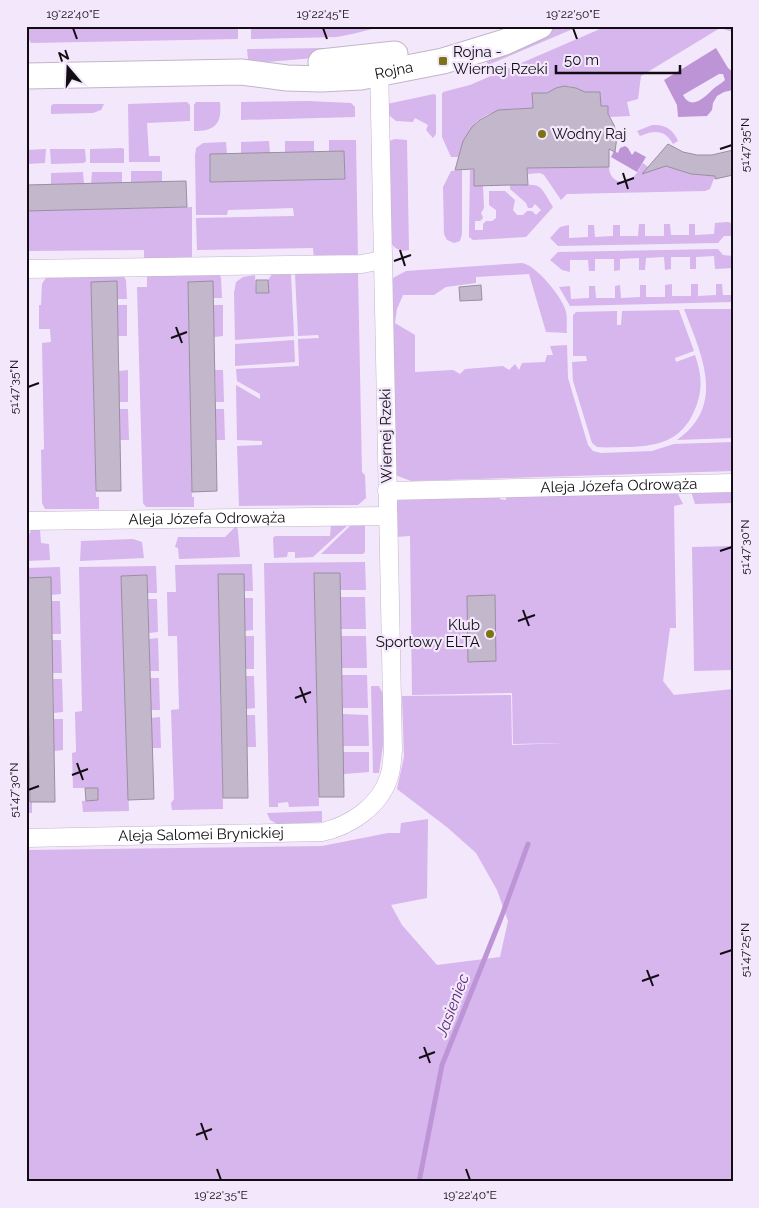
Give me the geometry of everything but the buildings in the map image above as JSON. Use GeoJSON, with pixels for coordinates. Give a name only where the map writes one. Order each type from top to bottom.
{"type":"FeatureCollection","features":[{"type":"Feature","properties":{"kind":"street","name":"Rojna"},"geometry":{"type":"LineString","coordinates":[[26,76],[241,72],[266,76],[321,78],[379,66],[500,26]]}},
{"type":"Feature","properties":{"kind":"street","name":"Rojna"},"geometry":{"type":"LineString","coordinates":[[379,66],[437,62],[505,42],[540,26]]}},
{"type":"Feature","properties":{"kind":"street","name":"Wiernej Rzeki"},"geometry":{"type":"LineString","coordinates":[[369,808],[387,782],[393,750],[379,66]]}},
{"type":"Feature","properties":{"kind":"street"},"geometry":{"type":"LineString","coordinates":[[26,269],[352,264],[382,260]]}},
{"type":"Feature","properties":{"kind":"street","name":"Aleja Józefa Odrowąża"},"geometry":{"type":"LineString","coordinates":[[387,491],[733,483]]}},
{"type":"Feature","properties":{"kind":"street","name":"Aleja Józefa Odrowąża"},"geometry":{"type":"LineString","coordinates":[[26,521],[388,516]]}},
{"type":"Feature","properties":{"kind":"street","name":"Aleja Salomei Brynickiej"},"geometry":{"type":"LineString","coordinates":[[26,838],[314,833],[342,827],[369,808]]}},
{"type":"Feature","properties":{"kind":"shaded area"},"geometry":{"type":"Polygon","coordinates":[[[26,26],[238,26],[238,39],[31,43],[26,34],[26,26]]]}},
{"type":"Feature","properties":{"kind":"shaded area"},"geometry":{"type":"Polygon","coordinates":[[[251,26],[372,26],[372,29],[337,37],[251,39],[251,26]]]}},
{"type":"Feature","properties":{"kind":"shaded area"},"geometry":{"type":"Polygon","coordinates":[[[550,26],[580,26],[488,65],[486,60],[550,26]]]}},
{"type":"Feature","properties":{"kind":"shaded area"},"geometry":{"type":"Polygon","coordinates":[[[607,26],[733,26],[733,32],[720,28],[641,76],[638,99],[627,102],[630,116],[610,117],[601,106],[600,92],[585,92],[573,87],[564,86],[547,93],[533,93],[533,108],[494,112],[476,122],[464,142],[460,157],[451,157],[442,137],[443,92],[470,85],[607,26]]]}},
{"type":"Feature","properties":{"kind":"shaded area"},"geometry":{"type":"Polygon","coordinates":[[[326,48],[327,57],[253,63],[248,59],[247,49],[326,48]]]}},
{"type":"Feature","properties":{"kind":"shaded area"},"geometry":{"type":"Polygon","coordinates":[[[716,48],[728,68],[733,72],[733,90],[717,96],[712,110],[707,116],[678,117],[677,105],[664,80],[716,48]],[[719,74],[683,95],[690,102],[697,102],[725,80],[723,74],[719,74]]]}},
{"type":"Feature","properties":{"kind":"shaded area"},"geometry":{"type":"Polygon","coordinates":[[[436,95],[436,134],[433,138],[426,130],[428,125],[415,118],[413,122],[396,121],[389,115],[387,104],[436,95]]]}},
{"type":"Feature","properties":{"kind":"shaded area"},"geometry":{"type":"Polygon","coordinates":[[[307,101],[351,103],[355,107],[355,117],[241,120],[241,102],[307,101]]]}},
{"type":"Feature","properties":{"kind":"shaded area"},"geometry":{"type":"Polygon","coordinates":[[[187,102],[190,105],[190,121],[147,123],[149,156],[160,156],[160,162],[129,162],[128,104],[187,102]]]}},
{"type":"Feature","properties":{"kind":"shaded area"},"geometry":{"type":"Polygon","coordinates":[[[196,102],[220,102],[220,115],[216,124],[202,131],[194,131],[194,105],[196,102]]]}},
{"type":"Feature","properties":{"kind":"shaded area"},"geometry":{"type":"Polygon","coordinates":[[[53,104],[104,104],[101,110],[93,113],[51,114],[51,106],[53,104]]]}},
{"type":"Feature","properties":{"kind":"shaded area"},"geometry":{"type":"Polygon","coordinates":[[[652,125],[661,125],[668,128],[674,133],[678,141],[673,144],[663,133],[659,132],[640,136],[637,131],[652,125]]]}},
{"type":"Feature","properties":{"kind":"shaded area"},"geometry":{"type":"Polygon","coordinates":[[[395,139],[407,140],[409,250],[406,251],[399,250],[391,243],[389,141],[395,139]]]}},
{"type":"Feature","properties":{"kind":"shaded area"},"geometry":{"type":"Polygon","coordinates":[[[329,140],[356,140],[358,259],[314,260],[313,248],[197,250],[196,218],[294,216],[293,208],[228,210],[227,215],[196,215],[196,148],[203,143],[226,142],[227,154],[210,155],[211,182],[345,179],[344,152],[329,152],[329,140]]]}},
{"type":"Feature","properties":{"kind":"shaded area"},"geometry":{"type":"Polygon","coordinates":[[[269,141],[270,153],[241,154],[241,142],[269,141]]]}},
{"type":"Feature","properties":{"kind":"shaded area"},"geometry":{"type":"Polygon","coordinates":[[[285,141],[314,141],[314,152],[285,153],[285,141]]]}},
{"type":"Feature","properties":{"kind":"shaded area"},"geometry":{"type":"Polygon","coordinates":[[[625,146],[632,155],[635,151],[646,157],[637,172],[611,157],[614,151],[618,153],[620,148],[625,146]]]}},
{"type":"Feature","properties":{"kind":"shaded area"},"geometry":{"type":"Polygon","coordinates":[[[46,149],[45,163],[26,164],[26,150],[46,149]]]}},
{"type":"Feature","properties":{"kind":"shaded area"},"geometry":{"type":"Polygon","coordinates":[[[50,149],[85,149],[86,161],[84,163],[51,164],[50,149]]]}},
{"type":"Feature","properties":{"kind":"shaded area"},"geometry":{"type":"Polygon","coordinates":[[[90,149],[124,149],[124,163],[90,163],[90,149]]]}},
{"type":"Feature","properties":{"kind":"shaded area"},"geometry":{"type":"Polygon","coordinates":[[[643,163],[648,167],[666,166],[691,174],[715,176],[710,189],[705,191],[567,194],[561,200],[544,175],[540,173],[528,174],[527,168],[609,167],[614,179],[622,182],[634,176],[643,163]]]}},
{"type":"Feature","properties":{"kind":"shaded area"},"geometry":{"type":"Polygon","coordinates":[[[462,170],[462,234],[460,241],[454,243],[447,240],[444,234],[443,187],[451,171],[462,170]]]}},
{"type":"Feature","properties":{"kind":"shaded area"},"geometry":{"type":"Polygon","coordinates":[[[470,170],[474,170],[474,186],[483,186],[484,208],[481,213],[483,218],[480,221],[475,221],[475,230],[483,230],[483,224],[486,221],[492,221],[496,218],[496,210],[489,205],[489,191],[505,191],[515,200],[513,210],[517,215],[523,215],[527,211],[532,211],[536,215],[541,210],[535,204],[532,208],[528,208],[526,203],[510,189],[510,185],[538,186],[553,207],[526,237],[473,240],[469,237],[470,170]]]}},
{"type":"Feature","properties":{"kind":"shaded area"},"geometry":{"type":"Polygon","coordinates":[[[131,171],[162,171],[162,182],[131,183],[131,171]]]}},
{"type":"Feature","properties":{"kind":"shaded area"},"geometry":{"type":"Polygon","coordinates":[[[83,172],[84,184],[51,184],[51,173],[83,172]]]}},
{"type":"Feature","properties":{"kind":"shaded area"},"geometry":{"type":"Polygon","coordinates":[[[92,172],[122,172],[122,183],[91,184],[92,172]]]}},
{"type":"Feature","properties":{"kind":"shaded area"},"geometry":{"type":"Polygon","coordinates":[[[192,207],[192,261],[144,263],[144,250],[26,251],[26,211],[192,207]]]}},
{"type":"Feature","properties":{"kind":"shaded area"},"geometry":{"type":"Polygon","coordinates":[[[715,223],[733,223],[733,234],[731,236],[724,236],[718,243],[558,246],[550,238],[560,227],[569,225],[569,238],[588,237],[588,225],[594,225],[595,237],[613,236],[613,225],[620,225],[620,236],[638,236],[639,224],[645,224],[645,236],[664,236],[664,224],[670,224],[671,235],[689,235],[689,224],[695,224],[695,235],[714,234],[715,223]]]}},
{"type":"Feature","properties":{"kind":"shaded area"},"geometry":{"type":"Polygon","coordinates":[[[718,249],[723,255],[733,256],[733,268],[715,269],[714,256],[696,257],[696,269],[690,269],[690,257],[671,257],[671,269],[665,270],[664,257],[646,258],[645,270],[639,270],[639,258],[620,259],[620,270],[614,271],[614,259],[595,259],[595,271],[589,271],[588,260],[570,260],[570,272],[562,270],[550,260],[558,252],[718,249]]]}},
{"type":"Feature","properties":{"kind":"shaded area"},"geometry":{"type":"Polygon","coordinates":[[[522,263],[528,265],[541,275],[563,303],[567,317],[567,333],[546,332],[529,274],[476,277],[476,283],[446,287],[434,295],[403,295],[397,309],[395,323],[415,335],[415,372],[453,370],[460,374],[465,369],[503,366],[509,370],[515,364],[519,370],[522,363],[545,362],[547,355],[553,355],[550,346],[567,345],[568,378],[588,445],[593,451],[601,453],[652,451],[674,444],[733,442],[733,471],[411,481],[395,475],[391,279],[406,271],[522,263]]]}},
{"type":"Feature","properties":{"kind":"shaded area"},"geometry":{"type":"Polygon","coordinates":[[[358,272],[362,472],[365,475],[366,498],[358,505],[239,506],[237,446],[262,445],[262,441],[237,440],[236,385],[260,399],[260,394],[237,381],[236,369],[299,366],[298,339],[319,338],[318,335],[298,336],[295,274],[358,272]]]}},
{"type":"Feature","properties":{"kind":"shaded area"},"geometry":{"type":"Polygon","coordinates":[[[219,274],[222,298],[213,298],[213,281],[188,282],[192,497],[194,497],[194,507],[146,507],[143,503],[137,287],[147,287],[147,275],[219,274]]]}},
{"type":"Feature","properties":{"kind":"shaded area"},"geometry":{"type":"Polygon","coordinates":[[[272,274],[291,274],[294,336],[235,340],[234,293],[236,282],[243,277],[255,275],[256,293],[268,293],[268,280],[272,274]]]}},
{"type":"Feature","properties":{"kind":"shaded area"},"geometry":{"type":"Polygon","coordinates":[[[123,275],[126,280],[127,299],[117,299],[91,282],[96,497],[99,497],[99,509],[45,509],[42,503],[41,450],[44,449],[42,343],[51,342],[50,329],[39,329],[39,305],[41,305],[42,284],[47,276],[123,275]]]}},
{"type":"Feature","properties":{"kind":"shaded area"},"geometry":{"type":"Polygon","coordinates":[[[672,284],[672,296],[691,296],[691,284],[698,284],[698,296],[716,295],[716,284],[722,284],[723,295],[733,295],[733,302],[570,306],[559,287],[570,286],[571,299],[589,298],[589,286],[595,286],[596,298],[615,298],[615,286],[620,285],[621,298],[640,297],[640,285],[646,285],[646,297],[665,297],[665,285],[672,284]]]}},
{"type":"Feature","properties":{"kind":"shaded area"},"geometry":{"type":"Polygon","coordinates":[[[117,305],[127,305],[127,336],[118,336],[117,305]]]}},
{"type":"Feature","properties":{"kind":"shaded area"},"geometry":{"type":"Polygon","coordinates":[[[214,305],[223,305],[223,336],[214,337],[214,305]]]}},
{"type":"Feature","properties":{"kind":"shaded area"},"geometry":{"type":"Polygon","coordinates":[[[684,309],[733,309],[733,438],[677,440],[692,426],[702,411],[706,395],[706,378],[702,361],[684,309]]]}},
{"type":"Feature","properties":{"kind":"shaded area"},"geometry":{"type":"Polygon","coordinates":[[[679,310],[694,351],[675,358],[676,362],[695,355],[700,374],[700,391],[692,416],[679,433],[662,442],[640,446],[597,447],[592,443],[573,381],[572,362],[587,361],[586,356],[573,356],[573,315],[576,312],[617,311],[617,325],[621,325],[622,311],[679,310]]]}},
{"type":"Feature","properties":{"kind":"shaded area"},"geometry":{"type":"Polygon","coordinates":[[[294,340],[295,362],[235,366],[235,344],[294,340]]]}},
{"type":"Feature","properties":{"kind":"shaded area"},"geometry":{"type":"Polygon","coordinates":[[[128,370],[128,402],[119,402],[119,371],[128,370]]]}},
{"type":"Feature","properties":{"kind":"shaded area"},"geometry":{"type":"Polygon","coordinates":[[[215,370],[223,370],[224,402],[216,402],[215,370]]]}},
{"type":"Feature","properties":{"kind":"shaded area"},"geometry":{"type":"Polygon","coordinates":[[[119,409],[128,409],[129,440],[120,440],[119,409]]]}},
{"type":"Feature","properties":{"kind":"shaded area"},"geometry":{"type":"Polygon","coordinates":[[[216,409],[224,409],[225,440],[216,440],[216,409]]]}},
{"type":"Feature","properties":{"kind":"shaded area"},"geometry":{"type":"Polygon","coordinates":[[[733,490],[733,503],[695,504],[691,491],[733,490]]]}},
{"type":"Feature","properties":{"kind":"shaded area"},"geometry":{"type":"Polygon","coordinates":[[[677,492],[683,504],[674,506],[676,628],[670,628],[663,681],[674,695],[733,689],[733,1182],[26,1182],[26,850],[322,846],[388,833],[400,833],[401,823],[428,819],[427,898],[391,905],[402,925],[437,965],[500,957],[508,921],[497,890],[476,853],[448,828],[397,789],[404,757],[402,696],[511,695],[512,745],[563,743],[513,744],[512,693],[412,695],[410,536],[396,537],[395,502],[407,496],[500,495],[500,499],[506,500],[506,495],[677,492]]]}},
{"type":"Feature","properties":{"kind":"shaded area"},"geometry":{"type":"Polygon","coordinates":[[[349,524],[313,557],[295,558],[295,552],[288,552],[287,557],[274,558],[273,538],[275,536],[330,536],[331,525],[349,524]]]}},
{"type":"Feature","properties":{"kind":"shaded area"},"geometry":{"type":"Polygon","coordinates":[[[365,524],[365,552],[363,554],[321,554],[351,525],[365,524]]]}},
{"type":"Feature","properties":{"kind":"shaded area"},"geometry":{"type":"Polygon","coordinates":[[[237,527],[238,531],[240,557],[179,559],[178,548],[175,547],[178,537],[225,537],[237,527]]]}},
{"type":"Feature","properties":{"kind":"shaded area"},"geometry":{"type":"Polygon","coordinates":[[[31,530],[40,530],[41,543],[49,544],[50,560],[26,561],[26,542],[31,530]]]}},
{"type":"Feature","properties":{"kind":"shaded area"},"geometry":{"type":"Polygon","coordinates":[[[133,539],[142,542],[144,558],[80,561],[81,541],[133,539]]]}},
{"type":"Feature","properties":{"kind":"shaded area"},"geometry":{"type":"Polygon","coordinates":[[[733,546],[733,670],[694,671],[692,547],[733,546]]]}},
{"type":"Feature","properties":{"kind":"shaded area"},"geometry":{"type":"Polygon","coordinates":[[[365,562],[366,590],[340,590],[340,573],[314,574],[319,806],[289,807],[288,802],[278,803],[278,807],[269,807],[264,563],[365,562]]]}},
{"type":"Feature","properties":{"kind":"shaded area"},"geometry":{"type":"Polygon","coordinates":[[[252,564],[253,591],[244,591],[218,575],[223,809],[172,810],[171,803],[174,799],[171,710],[179,709],[177,636],[168,636],[167,592],[176,592],[175,565],[252,564]]]}},
{"type":"Feature","properties":{"kind":"shaded area"},"geometry":{"type":"Polygon","coordinates":[[[156,566],[157,593],[148,593],[147,575],[121,576],[129,811],[83,812],[82,801],[98,800],[98,788],[73,788],[72,753],[76,752],[75,712],[82,711],[79,567],[156,566]]]}},
{"type":"Feature","properties":{"kind":"shaded area"},"geometry":{"type":"Polygon","coordinates":[[[60,567],[61,594],[51,595],[51,578],[26,578],[26,568],[60,567]]]}},
{"type":"Feature","properties":{"kind":"shaded area"},"geometry":{"type":"Polygon","coordinates":[[[340,597],[365,597],[366,629],[341,629],[340,597]]]}},
{"type":"Feature","properties":{"kind":"shaded area"},"geometry":{"type":"Polygon","coordinates":[[[244,598],[253,598],[253,630],[245,631],[244,598]]]}},
{"type":"Feature","properties":{"kind":"shaded area"},"geometry":{"type":"Polygon","coordinates":[[[148,599],[157,599],[158,632],[149,633],[148,599]]]}},
{"type":"Feature","properties":{"kind":"shaded area"},"geometry":{"type":"Polygon","coordinates":[[[51,601],[60,601],[61,634],[52,634],[51,601]]]}},
{"type":"Feature","properties":{"kind":"shaded area"},"geometry":{"type":"Polygon","coordinates":[[[26,632],[30,802],[32,802],[32,813],[26,813],[26,632]]]}},
{"type":"Feature","properties":{"kind":"shaded area"},"geometry":{"type":"Polygon","coordinates":[[[245,636],[254,636],[254,669],[246,669],[245,636]]]}},
{"type":"Feature","properties":{"kind":"shaded area"},"geometry":{"type":"Polygon","coordinates":[[[341,636],[366,636],[367,668],[342,668],[341,636]]]}},
{"type":"Feature","properties":{"kind":"shaded area"},"geometry":{"type":"Polygon","coordinates":[[[158,638],[159,671],[150,671],[149,639],[158,638]]]}},
{"type":"Feature","properties":{"kind":"shaded area"},"geometry":{"type":"Polygon","coordinates":[[[52,640],[61,640],[62,673],[53,673],[52,640]]]}},
{"type":"Feature","properties":{"kind":"shaded area"},"geometry":{"type":"Polygon","coordinates":[[[342,675],[367,675],[368,708],[343,708],[342,675]]]}},
{"type":"Feature","properties":{"kind":"shaded area"},"geometry":{"type":"Polygon","coordinates":[[[246,676],[254,676],[255,708],[246,709],[246,676]]]}},
{"type":"Feature","properties":{"kind":"shaded area"},"geometry":{"type":"Polygon","coordinates":[[[150,678],[159,678],[160,710],[151,710],[150,678]]]}},
{"type":"Feature","properties":{"kind":"shaded area"},"geometry":{"type":"Polygon","coordinates":[[[53,679],[62,679],[63,712],[54,713],[53,679]]]}},
{"type":"Feature","properties":{"kind":"shaded area"},"geometry":{"type":"Polygon","coordinates":[[[371,686],[379,686],[383,694],[383,745],[379,773],[373,773],[371,686]]]}},
{"type":"Feature","properties":{"kind":"shaded area"},"geometry":{"type":"Polygon","coordinates":[[[343,714],[368,715],[369,746],[343,746],[343,714]]]}},
{"type":"Feature","properties":{"kind":"shaded area"},"geometry":{"type":"Polygon","coordinates":[[[247,715],[255,715],[256,747],[247,747],[247,715]]]}},
{"type":"Feature","properties":{"kind":"shaded area"},"geometry":{"type":"Polygon","coordinates":[[[160,717],[161,748],[152,748],[151,718],[160,717]]]}},
{"type":"Feature","properties":{"kind":"shaded area"},"geometry":{"type":"Polygon","coordinates":[[[54,719],[63,719],[63,750],[54,751],[54,719]]]}},
{"type":"Feature","properties":{"kind":"shaded area"},"geometry":{"type":"Polygon","coordinates":[[[343,752],[369,752],[369,772],[344,774],[343,752]]]}},
{"type":"Feature","properties":{"kind":"shaded area"},"geometry":{"type":"Polygon","coordinates":[[[322,811],[322,822],[279,825],[270,820],[267,813],[322,811]]]}},
{"type":"Feature","properties":{"kind":"waterway","name":"Jasieniec"},"geometry":{"type":"LineString","coordinates":[[419,1182],[442,1065],[501,918],[528,844]]}},
{"type":"Feature","properties":{"kind":"place","name":"Rojna - Wiernej Rzeki"},"geometry":{"type":"Point","coordinates":[443,61]}},
{"type":"Feature","properties":{"kind":"place","name":"Wodny Raj"},"geometry":{"type":"Point","coordinates":[542,134]}},
{"type":"Feature","properties":{"kind":"place","name":"Klub Sportowy ELTA"},"geometry":{"type":"Point","coordinates":[490,634]}}]}
